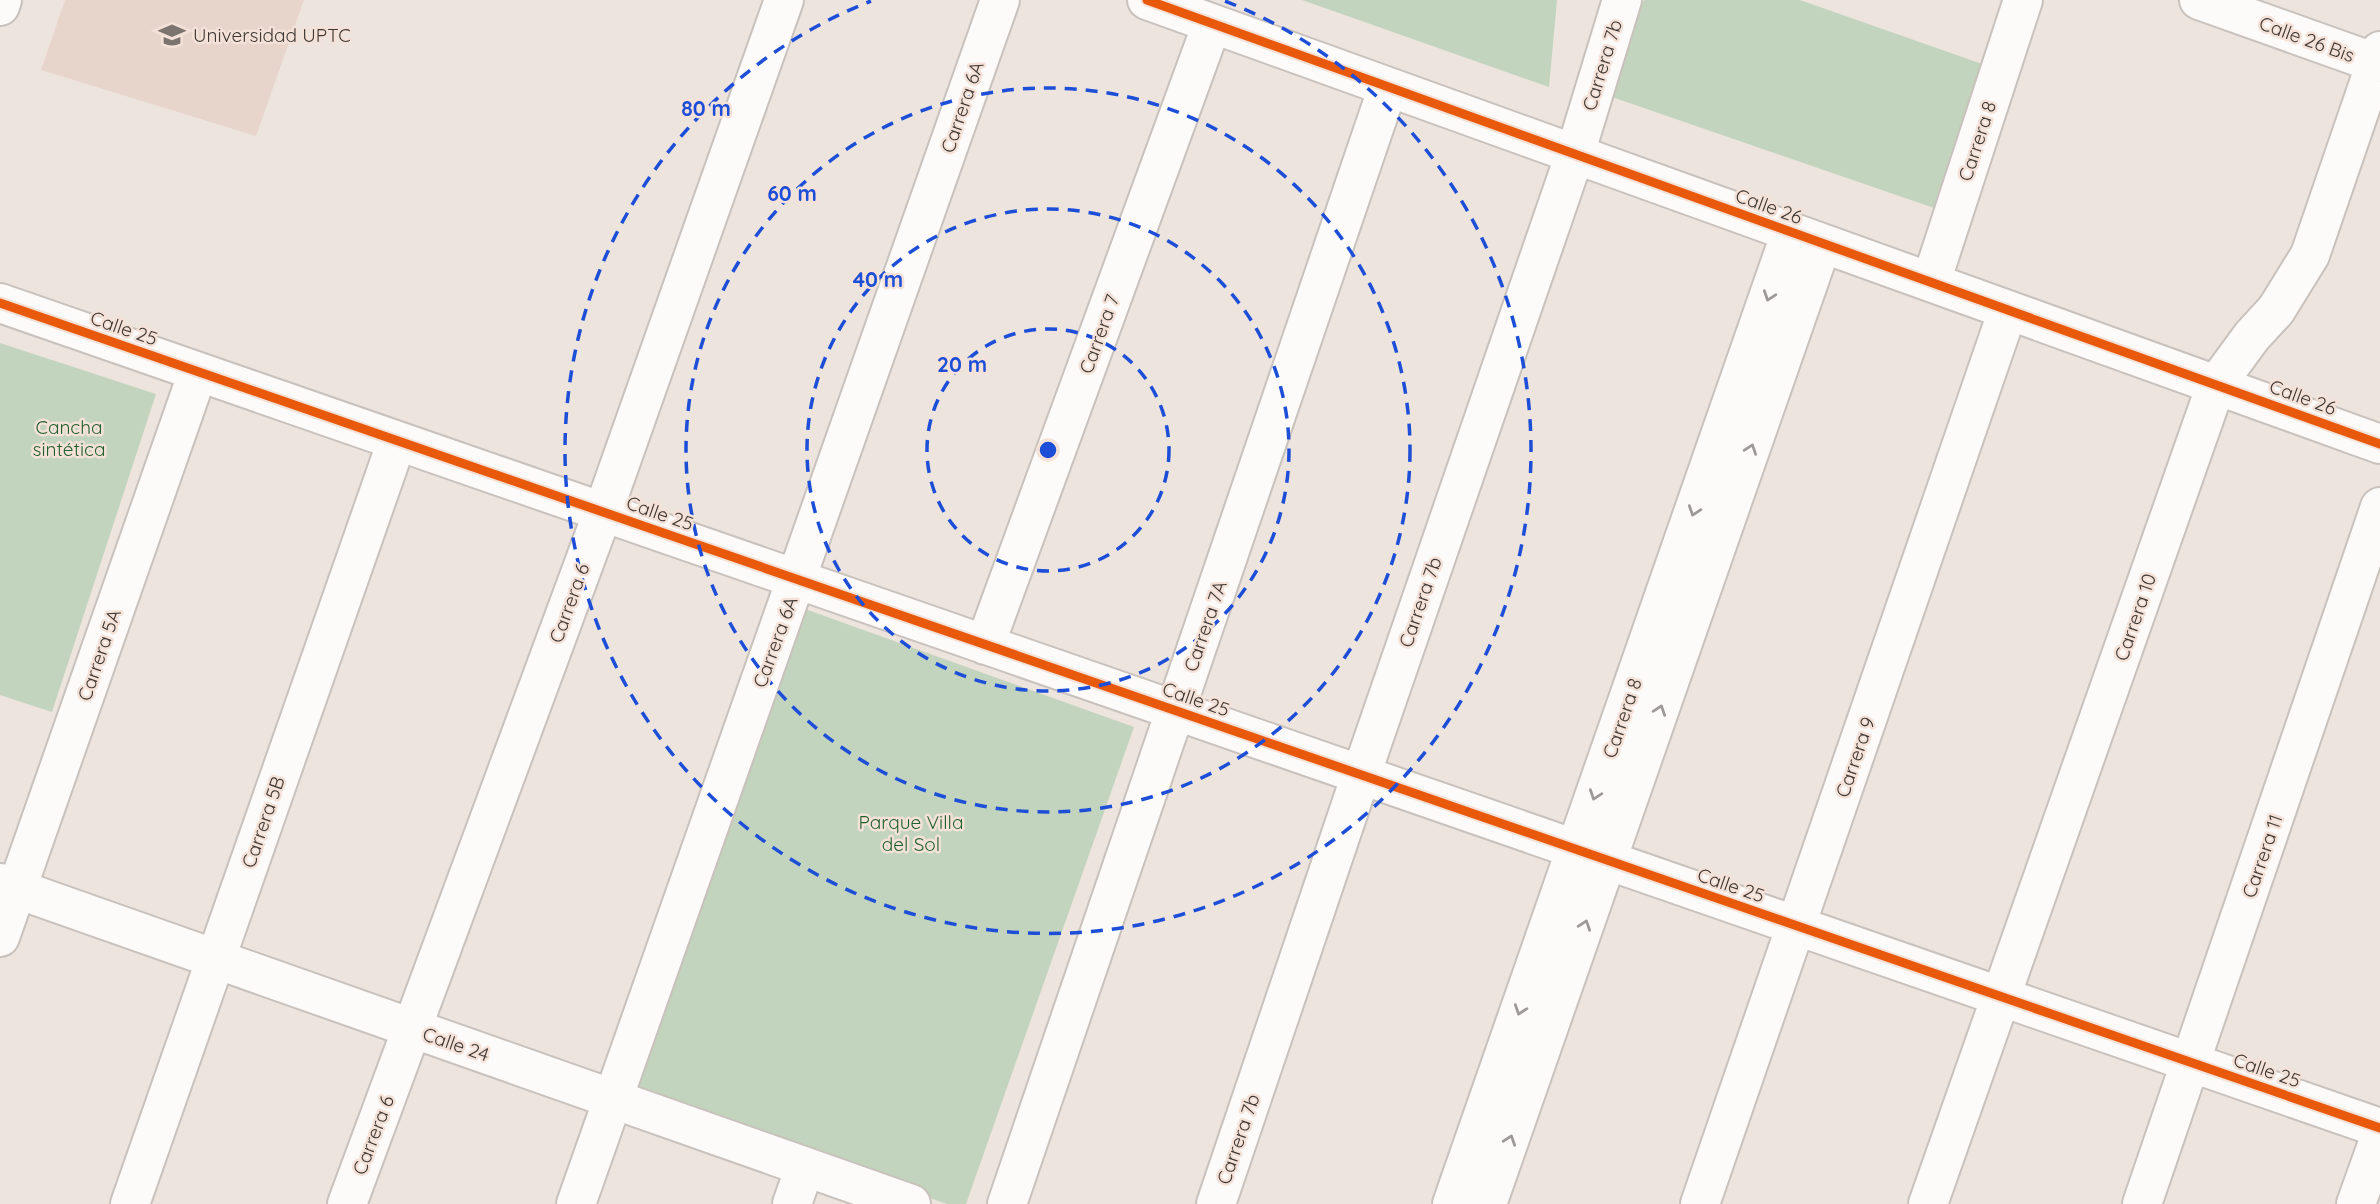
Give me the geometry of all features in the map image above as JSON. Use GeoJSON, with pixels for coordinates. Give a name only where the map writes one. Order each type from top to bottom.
{"type":"FeatureCollection","features":[{"type":"Feature","properties":{"kind":"street"},"geometry":{"type":"LineString","coordinates":[[0,6],[2,0]]}},
{"type":"Feature","properties":{"kind":"street","name":"Carrera 6"},"geometry":{"type":"LineString","coordinates":[[347,1204],[603,512],[784,0]]}},
{"type":"Feature","properties":{"kind":"street","name":"Carrera 6A"},"geometry":{"type":"LineString","coordinates":[[576,1204],[1000,0]]}},
{"type":"Feature","properties":{"kind":"street","name":"Calle 26"},"geometry":{"type":"LineString","coordinates":[[1147,0],[2380,444]]}},
{"type":"Feature","properties":{"kind":"street"},"geometry":{"type":"LineString","coordinates":[[1604,0],[1606,46]]}},
{"type":"Feature","properties":{"kind":"street","name":"Carrera 7b"},"geometry":{"type":"LineString","coordinates":[[1216,1204],[1575,154],[1622,0]]}},
{"type":"Feature","properties":{"kind":"street","name":"Carrera 8"},"geometry":{"type":"LineString","coordinates":[[1931,282],[2023,0]]}},
{"type":"Feature","properties":{"kind":"street","name":"Calle 26 Bis"},"geometry":{"type":"LineString","coordinates":[[2199,0],[2378,57]]}},
{"type":"Feature","properties":{"kind":"street","name":"Carrera 7"},"geometry":{"type":"LineString","coordinates":[[985,645],[1212,24]]}},
{"type":"Feature","properties":{"kind":"street","name":"Carrera 10"},"geometry":{"type":"LineString","coordinates":[[1928,1204],[2216,385],[2252,336],[2276,310],[2310,255],[2378,57]]}},
{"type":"Feature","properties":{"kind":"street","name":"Carrera 7A"},"geometry":{"type":"LineString","coordinates":[[1007,1204],[1388,87]]}},
{"type":"Feature","properties":{"kind":"street","name":"Carrera 8"},"geometry":{"type":"LineString","coordinates":[[1452,1204],[1592,855],[1807,238]]}},
{"type":"Feature","properties":{"kind":"street","name":"Calle 25"},"geometry":{"type":"LineString","coordinates":[[0,303],[2380,1128]]}},
{"type":"Feature","properties":{"kind":"street","name":"Carrera 9"},"geometry":{"type":"LineString","coordinates":[[1700,1204],[2008,310]]}},
{"type":"Feature","properties":{"kind":"street","name":"Carrera 5A"},"geometry":{"type":"LineString","coordinates":[[0,937],[8,886],[198,372]]}},
{"type":"Feature","properties":{"kind":"street","name":"Carrera 5B"},"geometry":{"type":"LineString","coordinates":[[130,1204],[397,441]]}},
{"type":"Feature","properties":{"kind":"street","name":"Carrera 11"},"geometry":{"type":"LineString","coordinates":[[2142,1204],[2380,507]]}},
{"type":"Feature","properties":{"kind":"street"},"geometry":{"type":"LineString","coordinates":[[1487,1204],[1592,855]]}},
{"type":"Feature","properties":{"kind":"street","name":"Calle 24"},"geometry":{"type":"LineString","coordinates":[[8,886],[911,1204]]}},
{"type":"Feature","properties":{"kind":"street"},"geometry":{"type":"LineString","coordinates":[[2356,1204],[2380,1137]]}},
{"type":"Feature","properties":{"kind":"street"},"geometry":{"type":"LineString","coordinates":[[792,1204],[805,1167]]}},
{"type":"Feature","properties":{"kind":"shaded area","name":"Universidad UPTC"},"geometry":{"type":"Polygon","coordinates":[[[65,0],[304,0],[256,136],[41,70],[65,0]]]}},
{"type":"Feature","properties":{"kind":"green space"},"geometry":{"type":"Polygon","coordinates":[[[1302,0],[1557,0],[1549,87],[1302,0]]]}},
{"type":"Feature","properties":{"kind":"green space"},"geometry":{"type":"Polygon","coordinates":[[[1644,0],[1800,0],[1985,65],[1934,208],[1609,96],[1644,0]]]}},
{"type":"Feature","properties":{"kind":"green space","name":"Cancha sintética"},"geometry":{"type":"Polygon","coordinates":[[[0,343],[156,394],[52,712],[0,695],[0,343]]]}},
{"type":"Feature","properties":{"kind":"green space","name":"Parque Villa del Sol"},"geometry":{"type":"Polygon","coordinates":[[[805,609],[1134,727],[966,1204],[947,1204],[634,1092],[805,609]]]}},
{"type":"Feature","properties":{"kind":"cycle path"},"geometry":{"type":"LineString","coordinates":[[1147,0],[2380,444]]}},
{"type":"Feature","properties":{"kind":"cycle path"},"geometry":{"type":"LineString","coordinates":[[0,303],[2380,1128]]}},
{"type":"Feature","properties":{"kind":"place","name":"Universidad UPTC"},"geometry":{"type":"Point","coordinates":[172,35]}}]}
